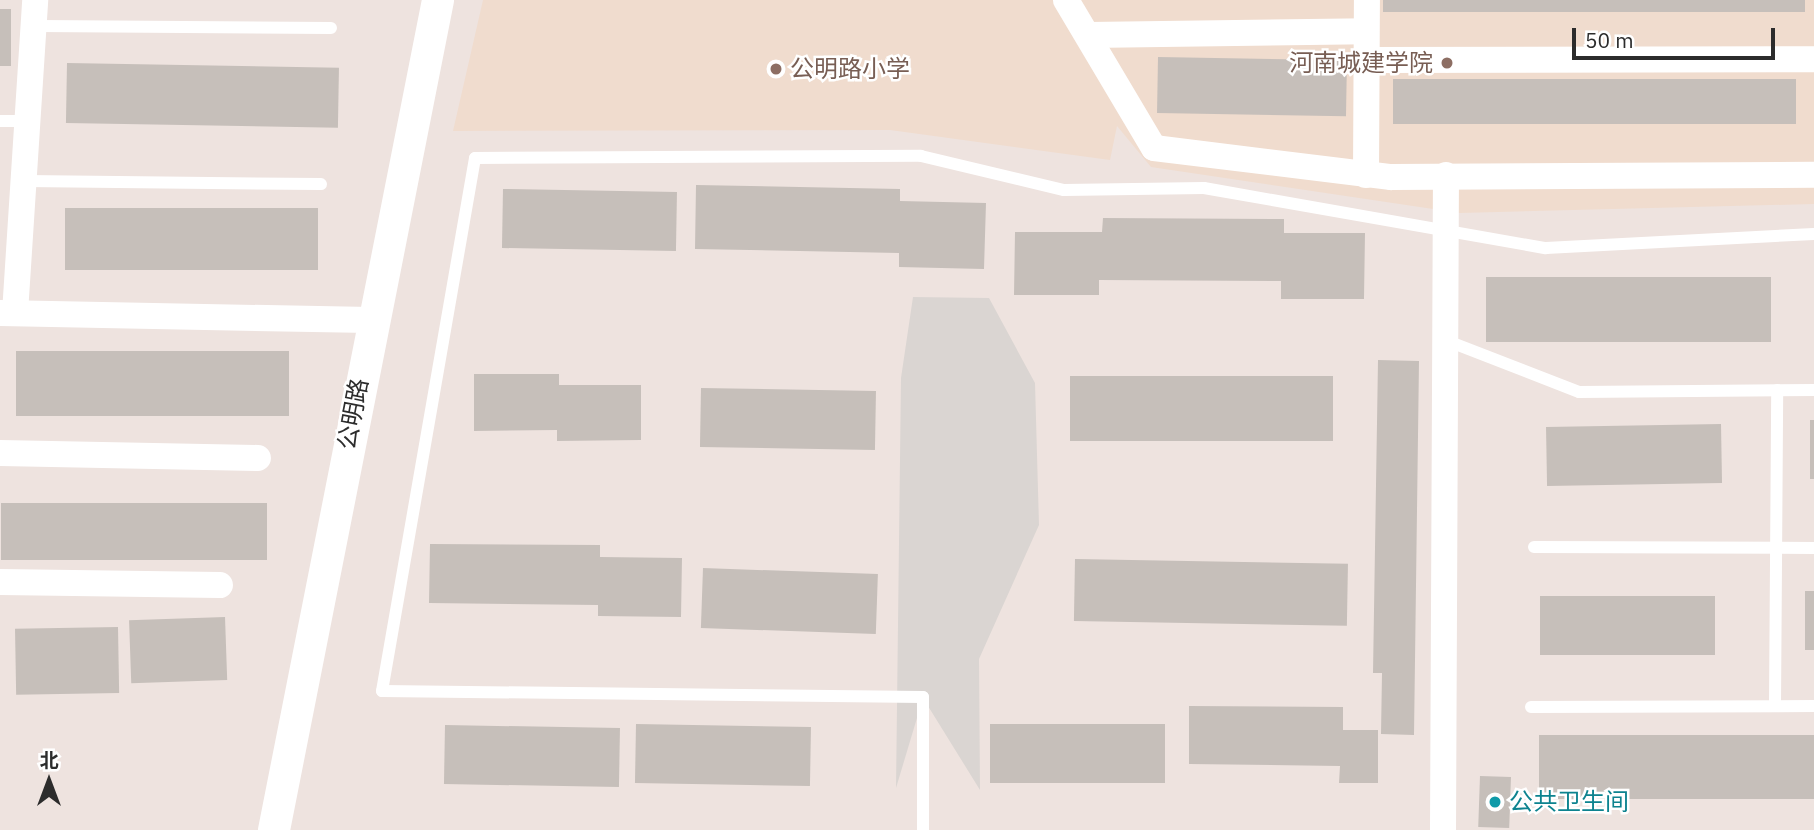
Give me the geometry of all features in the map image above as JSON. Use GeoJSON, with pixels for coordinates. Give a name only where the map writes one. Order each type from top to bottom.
{"type":"FeatureCollection","features":[{"type":"Feature","properties":{"kind":"street","name":"公明路"},"geometry":{"type":"LineString","coordinates":[[274,830],[371,320],[438,0]]}},
{"type":"Feature","properties":{"kind":"street"},"geometry":{"type":"LineString","coordinates":[[1066,0],[1153,148],[1366,175],[1814,175]]}},
{"type":"Feature","properties":{"kind":"street"},"geometry":{"type":"LineString","coordinates":[[1366,175],[1367,0]]}},
{"type":"Feature","properties":{"kind":"street"},"geometry":{"type":"LineString","coordinates":[[36,13],[25,181],[8,313],[371,320]]}},
{"type":"Feature","properties":{"kind":"street"},"geometry":{"type":"LineString","coordinates":[[1089,35],[1366,31]]}},
{"type":"Feature","properties":{"kind":"street"},"geometry":{"type":"LineString","coordinates":[[1367,60],[1814,59]]}},
{"type":"Feature","properties":{"kind":"street"},"geometry":{"type":"LineString","coordinates":[[1443,830],[1446,175]]}},
{"type":"Feature","properties":{"kind":"street"},"geometry":{"type":"LineString","coordinates":[[0,453],[258,458]]}},
{"type":"Feature","properties":{"kind":"street"},"geometry":{"type":"LineString","coordinates":[[0,582],[220,585]]}},
{"type":"Feature","properties":{"kind":"lane"},"geometry":{"type":"LineString","coordinates":[[36,13],[331,28]]}},
{"type":"Feature","properties":{"kind":"lane"},"geometry":{"type":"LineString","coordinates":[[0,121],[30,121]]}},
{"type":"Feature","properties":{"kind":"lane"},"geometry":{"type":"LineString","coordinates":[[923,830],[923,697],[382,691],[475,158],[921,156],[1064,190],[1204,188],[1585,250],[1814,234]]}},
{"type":"Feature","properties":{"kind":"lane"},"geometry":{"type":"LineString","coordinates":[[25,181],[321,184]]}},
{"type":"Feature","properties":{"kind":"lane"},"geometry":{"type":"LineString","coordinates":[[1445,340],[1579,392],[1814,390]]}},
{"type":"Feature","properties":{"kind":"lane"},"geometry":{"type":"LineString","coordinates":[[1775,706],[1777,390]]}},
{"type":"Feature","properties":{"kind":"lane"},"geometry":{"type":"LineString","coordinates":[[1534,547],[1814,548]]}},
{"type":"Feature","properties":{"kind":"lane"},"geometry":{"type":"LineString","coordinates":[[1531,707],[1814,706]]}},
{"type":"Feature","properties":{"kind":"shaded area","name":"河南城建学院"},"geometry":{"type":"Polygon","coordinates":[[[483,0],[1814,0],[1814,204],[1460,213],[1151,167],[1117,126],[1110,160],[890,130],[453,131],[483,0]]]}},
{"type":"Feature","properties":{"kind":"shaded area"},"geometry":{"type":"Polygon","coordinates":[[[913,297],[989,298],[1035,383],[1039,525],[979,659],[980,790],[923,698],[896,788],[901,378],[913,297]]]}},
{"type":"Feature","properties":{"kind":"building"},"geometry":{"type":"Polygon","coordinates":[[[1383,0],[1805,0],[1805,12],[1383,12],[1383,0]]]}},
{"type":"Feature","properties":{"kind":"building"},"geometry":{"type":"Polygon","coordinates":[[[0,9],[11,9],[11,66],[0,66],[0,9]]]}},
{"type":"Feature","properties":{"kind":"building"},"geometry":{"type":"Polygon","coordinates":[[[1158,57],[1347,60],[1346,116],[1157,113],[1158,57]]]}},
{"type":"Feature","properties":{"kind":"building"},"geometry":{"type":"Polygon","coordinates":[[[67,63],[339,68],[338,128],[66,123],[67,63]]]}},
{"type":"Feature","properties":{"kind":"building"},"geometry":{"type":"Polygon","coordinates":[[[1393,79],[1796,79],[1796,124],[1393,124],[1393,79]]]}},
{"type":"Feature","properties":{"kind":"building"},"geometry":{"type":"Polygon","coordinates":[[[696,185],[900,189],[900,201],[986,203],[984,269],[899,267],[899,253],[695,249],[696,185]]]}},
{"type":"Feature","properties":{"kind":"building"},"geometry":{"type":"Polygon","coordinates":[[[503,189],[677,192],[676,251],[502,248],[503,189]]]}},
{"type":"Feature","properties":{"kind":"building"},"geometry":{"type":"Polygon","coordinates":[[[65,208],[318,208],[318,270],[65,270],[65,208]]]}},
{"type":"Feature","properties":{"kind":"building"},"geometry":{"type":"Polygon","coordinates":[[[1103,218],[1284,219],[1284,233],[1365,233],[1364,299],[1281,299],[1281,281],[1099,280],[1099,295],[1014,295],[1015,232],[1102,232],[1103,218]]]}},
{"type":"Feature","properties":{"kind":"building"},"geometry":{"type":"Polygon","coordinates":[[[1486,277],[1771,277],[1771,342],[1486,342],[1486,277]]]}},
{"type":"Feature","properties":{"kind":"building"},"geometry":{"type":"Polygon","coordinates":[[[16,351],[289,351],[289,416],[16,416],[16,351]]]}},
{"type":"Feature","properties":{"kind":"building"},"geometry":{"type":"Polygon","coordinates":[[[1378,360],[1419,361],[1414,735],[1381,734],[1382,673],[1373,673],[1378,360]]]}},
{"type":"Feature","properties":{"kind":"building"},"geometry":{"type":"Polygon","coordinates":[[[474,374],[559,374],[559,385],[641,385],[641,440],[557,441],[557,430],[474,431],[474,374]]]}},
{"type":"Feature","properties":{"kind":"building"},"geometry":{"type":"Polygon","coordinates":[[[1070,376],[1333,376],[1333,441],[1070,441],[1070,376]]]}},
{"type":"Feature","properties":{"kind":"building"},"geometry":{"type":"Polygon","coordinates":[[[701,388],[876,391],[875,450],[700,447],[701,388]]]}},
{"type":"Feature","properties":{"kind":"building"},"geometry":{"type":"Polygon","coordinates":[[[1810,420],[1814,420],[1814,479],[1810,479],[1810,420]]]}},
{"type":"Feature","properties":{"kind":"building"},"geometry":{"type":"Polygon","coordinates":[[[1721,424],[1722,483],[1547,486],[1546,427],[1721,424]]]}},
{"type":"Feature","properties":{"kind":"building"},"geometry":{"type":"Polygon","coordinates":[[[1,503],[267,503],[267,560],[1,560],[1,503]]]}},
{"type":"Feature","properties":{"kind":"building"},"geometry":{"type":"Polygon","coordinates":[[[430,544],[600,545],[600,557],[682,558],[681,617],[598,616],[598,605],[429,603],[430,544]]]}},
{"type":"Feature","properties":{"kind":"building"},"geometry":{"type":"Polygon","coordinates":[[[1075,559],[1348,564],[1347,626],[1074,621],[1075,559]]]}},
{"type":"Feature","properties":{"kind":"building"},"geometry":{"type":"Polygon","coordinates":[[[703,568],[878,574],[876,634],[701,628],[703,568]]]}},
{"type":"Feature","properties":{"kind":"building"},"geometry":{"type":"Polygon","coordinates":[[[1805,591],[1814,591],[1814,650],[1805,650],[1805,591]]]}},
{"type":"Feature","properties":{"kind":"building"},"geometry":{"type":"Polygon","coordinates":[[[1540,596],[1715,596],[1715,655],[1540,655],[1540,596]]]}},
{"type":"Feature","properties":{"kind":"building"},"geometry":{"type":"Polygon","coordinates":[[[225,617],[227,680],[131,683],[129,620],[225,617]]]}},
{"type":"Feature","properties":{"kind":"building"},"geometry":{"type":"Polygon","coordinates":[[[118,627],[119,693],[16,695],[15,629],[118,627]]]}},
{"type":"Feature","properties":{"kind":"building"},"geometry":{"type":"Polygon","coordinates":[[[1189,706],[1343,707],[1343,730],[1378,730],[1378,783],[1339,783],[1340,766],[1189,764],[1189,706]]]}},
{"type":"Feature","properties":{"kind":"building"},"geometry":{"type":"Polygon","coordinates":[[[636,724],[811,727],[810,786],[635,783],[636,724]]]}},
{"type":"Feature","properties":{"kind":"building"},"geometry":{"type":"Polygon","coordinates":[[[990,724],[1165,724],[1165,783],[990,783],[990,724]]]}},
{"type":"Feature","properties":{"kind":"building"},"geometry":{"type":"Polygon","coordinates":[[[445,725],[620,728],[619,787],[444,784],[445,725]]]}},
{"type":"Feature","properties":{"kind":"building"},"geometry":{"type":"Polygon","coordinates":[[[1539,735],[1814,735],[1814,799],[1539,799],[1539,735]]]}},
{"type":"Feature","properties":{"kind":"building","name":"公共卫生间"},"geometry":{"type":"Polygon","coordinates":[[[1480,776],[1511,777],[1509,828],[1478,827],[1480,776]]]}},
{"type":"Feature","properties":{"kind":"place","name":"河南城建学院"},"geometry":{"type":"Point","coordinates":[1447,63]}},
{"type":"Feature","properties":{"kind":"place","name":"公明路小学"},"geometry":{"type":"Point","coordinates":[776,69]}},
{"type":"Feature","properties":{"kind":"place","name":"公共卫生间"},"geometry":{"type":"Point","coordinates":[1495,802]}}]}
